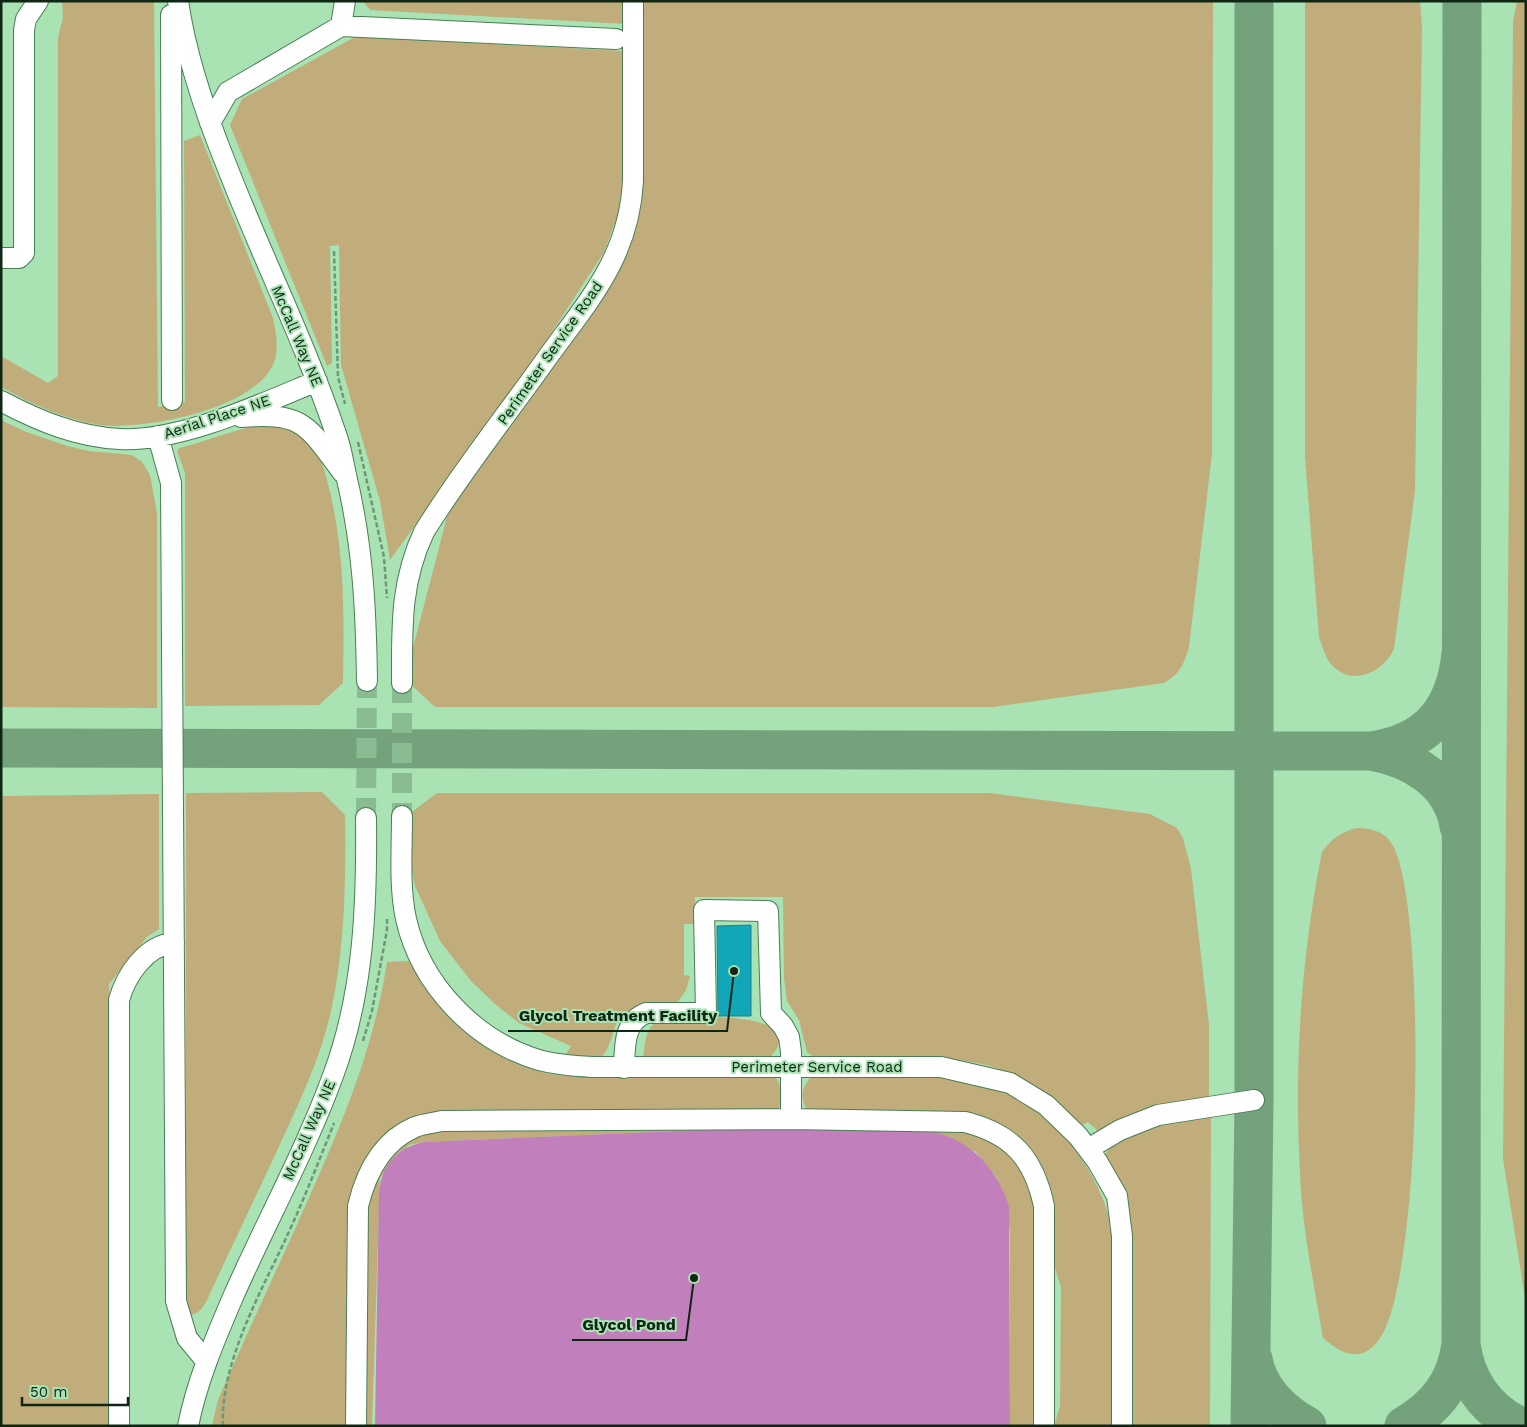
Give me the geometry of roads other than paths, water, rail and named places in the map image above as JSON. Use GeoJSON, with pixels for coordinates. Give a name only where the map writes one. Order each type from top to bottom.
{"type":"FeatureCollection","features":[{"type":"Feature","properties":{"kind":"street"},"geometry":{"type":"LineString","coordinates":[[1,258],[21,258],[24,253],[24,30],[26,19],[38,1]]}},
{"type":"Feature","properties":{"kind":"street"},"geometry":{"type":"LineString","coordinates":[[171,1],[172,400]]}},
{"type":"Feature","properties":{"kind":"street","name":"McCall Way NE"},"geometry":{"type":"LineString","coordinates":[[178,1],[194,73],[210,123],[242,206],[317,381],[337,436],[358,530],[363,576],[366,681]]}},
{"type":"Feature","properties":{"kind":"street"},"geometry":{"type":"LineString","coordinates":[[342,26],[345,1]]}},
{"type":"Feature","properties":{"kind":"street","name":"Perimeter Service Road"},"geometry":{"type":"LineString","coordinates":[[402,684],[402,625],[405,586],[415,552],[424,532],[602,281],[625,234],[633,181],[633,1]]}},
{"type":"Feature","properties":{"kind":"street"},"geometry":{"type":"LineString","coordinates":[[210,123],[228,92],[342,26],[616,39]]}},
{"type":"Feature","properties":{"kind":"street","name":"Aerial Place NE"},"geometry":{"type":"LineString","coordinates":[[1,400],[36,419],[80,434],[122,439],[158,436],[219,419],[317,381]]}},
{"type":"Feature","properties":{"kind":"street"},"geometry":{"type":"LineString","coordinates":[[219,419],[266,415],[287,417],[296,421],[311,432],[346,477]]}},
{"type":"Feature","properties":{"kind":"street"},"geometry":{"type":"LineString","coordinates":[[158,436],[171,483],[176,1301],[187,1338],[206,1361]]}},
{"type":"Feature","properties":{"kind":"street","name":"Perimeter Service Road"},"geometry":{"type":"LineString","coordinates":[[402,816],[403,890],[406,920],[423,963],[446,998],[479,1029],[519,1053],[560,1065],[624,1068],[941,1067],[1010,1083],[1046,1105],[1078,1136],[1098,1161],[1117,1196],[1122,1236],[1122,1426]]}},
{"type":"Feature","properties":{"kind":"street","name":"McCall Way NE"},"geometry":{"type":"LineString","coordinates":[[188,1426],[206,1361],[335,1072],[359,980],[367,872],[366,818]]}},
{"type":"Feature","properties":{"kind":"street"},"geometry":{"type":"LineString","coordinates":[[624,1068],[628,1029],[631,1022],[638,1016],[646,1013],[706,1012],[704,910],[768,911],[771,1013],[784,1026],[789,1036],[791,1119]]}},
{"type":"Feature","properties":{"kind":"street"},"geometry":{"type":"LineString","coordinates":[[120,1426],[118,1006],[126,981],[147,954],[155,947],[174,943]]}},
{"type":"Feature","properties":{"kind":"street"},"geometry":{"type":"LineString","coordinates":[[1088,1149],[1120,1130],[1158,1115],[1254,1100]]}},
{"type":"Feature","properties":{"kind":"street"},"geometry":{"type":"LineString","coordinates":[[356,1426],[358,1206],[364,1181],[376,1159],[396,1140],[415,1127],[442,1122],[791,1119],[965,1122],[1005,1138],[1026,1159],[1037,1179],[1044,1206],[1044,1426]]}},
{"type":"Feature","properties":{"kind":"tunnel"},"geometry":{"type":"LineString","coordinates":[[366,818],[367,681]]}},
{"type":"Feature","properties":{"kind":"tunnel"},"geometry":{"type":"LineString","coordinates":[[402,683],[402,816]]}},
{"type":"Feature","properties":{"kind":"place","name":"Glycol Treatment Facility"},"geometry":{"type":"Point","coordinates":[734,971]}},
{"type":"Feature","properties":{"kind":"place","name":"Glycol Pond"},"geometry":{"type":"Point","coordinates":[694,1278]}}]}
